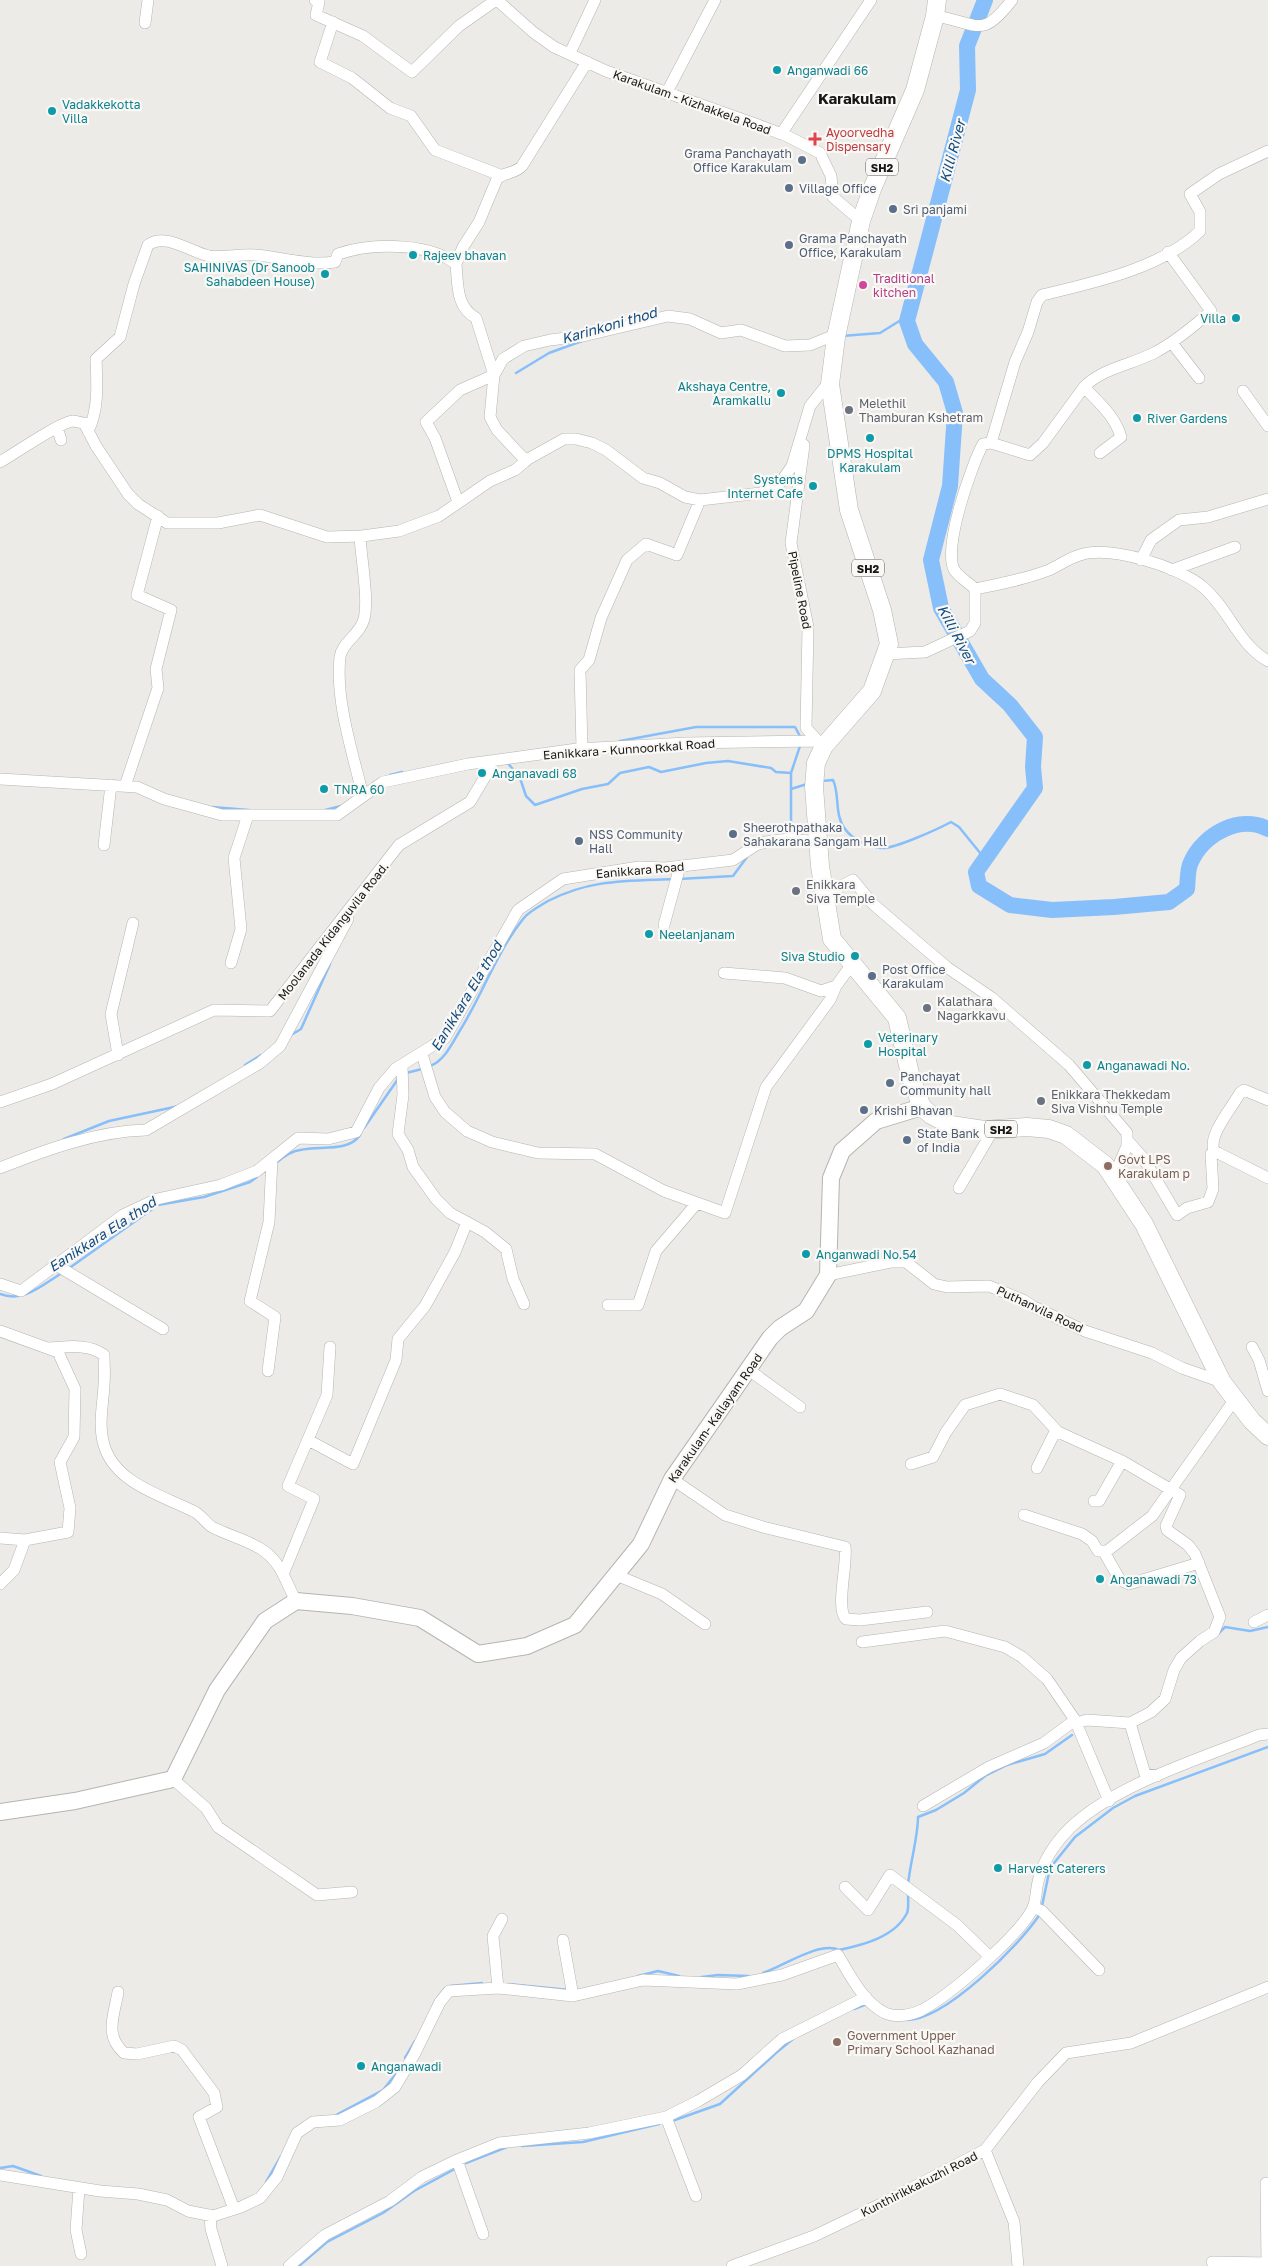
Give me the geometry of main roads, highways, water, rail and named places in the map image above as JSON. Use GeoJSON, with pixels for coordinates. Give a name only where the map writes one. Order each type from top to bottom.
{"type":"FeatureCollection","features":[{"type":"Feature","properties":{"kind":"main road","name":"SH2"},"geometry":{"type":"LineString","coordinates":[[936,8],[915,90],[872,188],[861,221],[836,337],[830,384],[850,510],[882,610],[889,644],[872,690],[816,743],[814,782],[824,895],[832,939],[897,1018],[907,1062],[922,1107],[931,1115],[951,1125],[993,1130],[1027,1127],[1049,1129],[1066,1135],[1105,1165],[1144,1224],[1222,1382],[1252,1421],[1268,1436]]}},
{"type":"Feature","properties":{"kind":"waterway","name":"Killi River"},"geometry":{"type":"LineString","coordinates":[[985,0],[967,46],[968,90],[907,321],[915,344],[946,382],[955,413],[950,486],[931,560],[941,608],[982,679],[1010,705],[1035,737],[1033,767],[1035,788],[976,872],[979,886],[1010,905],[1052,910],[1169,902],[1187,889],[1188,872],[1191,862],[1204,843],[1213,836],[1223,830],[1245,824],[1257,825],[1268,829]]}},
{"type":"Feature","properties":{"kind":"waterway","name":"Karinkoni thod"},"geometry":{"type":"LineString","coordinates":[[842,336],[880,333],[909,315]]}},
{"type":"Feature","properties":{"kind":"waterway","name":"Karinkoni thod"},"geometry":{"type":"LineString","coordinates":[[516,373],[549,353],[582,341]]}},
{"type":"Feature","properties":{"kind":"waterway"},"geometry":{"type":"LineString","coordinates":[[620,741],[696,727],[795,727],[801,738]]}},
{"type":"Feature","properties":{"kind":"waterway"},"geometry":{"type":"LineString","coordinates":[[791,773],[800,746]]}},
{"type":"Feature","properties":{"kind":"waterway"},"geometry":{"type":"LineString","coordinates":[[507,762],[520,778],[526,796],[535,805],[582,789],[608,784],[620,773],[649,767],[661,772],[706,763],[728,761],[771,768],[776,772],[791,773],[791,836]]}},
{"type":"Feature","properties":{"kind":"waterway"},"geometry":{"type":"LineString","coordinates":[[390,775],[402,772]]}},
{"type":"Feature","properties":{"kind":"waterway"},"geometry":{"type":"LineString","coordinates":[[822,781],[833,780],[839,817],[848,833],[861,842],[882,848],[888,847],[916,838],[951,822],[959,827],[985,859]]}},
{"type":"Feature","properties":{"kind":"waterway"},"geometry":{"type":"LineString","coordinates":[[791,789],[807,784]]}},
{"type":"Feature","properties":{"kind":"waterway"},"geometry":{"type":"LineString","coordinates":[[325,810],[341,806]]}},
{"type":"Feature","properties":{"kind":"waterway"},"geometry":{"type":"LineString","coordinates":[[212,807],[249,810]]}},
{"type":"Feature","properties":{"kind":"waterway","name":"Eanikkara Ela thod"},"geometry":{"type":"LineString","coordinates":[[679,879],[733,876],[747,857]]}},
{"type":"Feature","properties":{"kind":"waterway","name":"Eanikkara Ela thod"},"geometry":{"type":"LineString","coordinates":[[430,1066],[435,1064],[450,1047],[513,932],[525,916],[548,901],[594,885],[610,882],[674,879]]}},
{"type":"Feature","properties":{"kind":"waterway"},"geometry":{"type":"LineString","coordinates":[[291,1035],[301,1029],[330,964]]}},
{"type":"Feature","properties":{"kind":"waterway"},"geometry":{"type":"LineString","coordinates":[[245,1065],[261,1055]]}},
{"type":"Feature","properties":{"kind":"waterway","name":"Eanikkara Ela thod"},"geometry":{"type":"LineString","coordinates":[[406,1073],[422,1069]]}},
{"type":"Feature","properties":{"kind":"waterway","name":"Eanikkara Ela thod"},"geometry":{"type":"LineString","coordinates":[[364,1128],[398,1079]]}},
{"type":"Feature","properties":{"kind":"waterway"},"geometry":{"type":"LineString","coordinates":[[64,1139],[109,1121],[179,1106]]}},
{"type":"Feature","properties":{"kind":"waterway","name":"Eanikkara Ela thod"},"geometry":{"type":"LineString","coordinates":[[276,1163],[293,1152],[341,1146],[355,1141],[360,1135]]}},
{"type":"Feature","properties":{"kind":"waterway","name":"Eanikkara Ela thod"},"geometry":{"type":"LineString","coordinates":[[68,1269],[158,1205],[204,1197],[250,1182],[257,1177]]}},
{"type":"Feature","properties":{"kind":"waterway","name":"Eanikkara Ela thod"},"geometry":{"type":"LineString","coordinates":[[0,1294],[9,1296],[25,1294],[62,1273]]}},
{"type":"Feature","properties":{"kind":"waterway"},"geometry":{"type":"LineString","coordinates":[[1218,1634],[1225,1627],[1250,1631],[1268,1627]]}},
{"type":"Feature","properties":{"kind":"waterway"},"geometry":{"type":"LineString","coordinates":[[908,1885],[918,1817],[936,1810],[964,1793],[985,1776],[1007,1765],[1045,1754],[1072,1735]]}},
{"type":"Feature","properties":{"kind":"waterway"},"geometry":{"type":"LineString","coordinates":[[1042,1906],[1050,1868],[1075,1837],[1113,1808],[1135,1796],[1268,1747]]}},
{"type":"Feature","properties":{"kind":"waterway"},"geometry":{"type":"LineString","coordinates":[[839,1950],[878,1939],[895,1928],[907,1913],[908,1893]]}},
{"type":"Feature","properties":{"kind":"waterway"},"geometry":{"type":"LineString","coordinates":[[907,2020],[923,2017],[961,1995],[1016,1944],[1040,1914]]}},
{"type":"Feature","properties":{"kind":"waterway"},"geometry":{"type":"LineString","coordinates":[[763,1973],[812,1951],[831,1948],[839,1950]]}},
{"type":"Feature","properties":{"kind":"waterway"},"geometry":{"type":"LineString","coordinates":[[638,1976],[658,1971],[679,1976]]}},
{"type":"Feature","properties":{"kind":"waterway"},"geometry":{"type":"LineString","coordinates":[[702,1977],[718,1975],[748,1976]]}},
{"type":"Feature","properties":{"kind":"waterway"},"geometry":{"type":"LineString","coordinates":[[450,1986],[482,1983]]}},
{"type":"Feature","properties":{"kind":"waterway"},"geometry":{"type":"LineString","coordinates":[[508,1984],[569,1990]]}},
{"type":"Feature","properties":{"kind":"waterway"},"geometry":{"type":"LineString","coordinates":[[438,1997],[445,1988]]}},
{"type":"Feature","properties":{"kind":"waterway"},"geometry":{"type":"LineString","coordinates":[[854,2009],[867,2004]]}},
{"type":"Feature","properties":{"kind":"waterway"},"geometry":{"type":"LineString","coordinates":[[672,2121],[720,2104],[793,2039]]}},
{"type":"Feature","properties":{"kind":"waterway"},"geometry":{"type":"LineString","coordinates":[[405,2058],[415,2041]]}},
{"type":"Feature","properties":{"kind":"waterway"},"geometry":{"type":"LineString","coordinates":[[336,2115],[383,2090],[399,2070]]}},
{"type":"Feature","properties":{"kind":"waterway"},"geometry":{"type":"LineString","coordinates":[[522,2146],[583,2142],[659,2124]]}},
{"type":"Feature","properties":{"kind":"waterway"},"geometry":{"type":"LineString","coordinates":[[466,2163],[507,2147]]}},
{"type":"Feature","properties":{"kind":"waterway"},"geometry":{"type":"LineString","coordinates":[[266,2182],[281,2156]]}},
{"type":"Feature","properties":{"kind":"waterway"},"geometry":{"type":"LineString","coordinates":[[0,2168],[13,2166],[41,2176]]}},
{"type":"Feature","properties":{"kind":"waterway"},"geometry":{"type":"LineString","coordinates":[[299,2266],[327,2242],[383,2213],[414,2191],[453,2170]]}},
{"type":"Feature","properties":{"kind":"place","name":"Anganwadi 66"},"geometry":{"type":"Point","coordinates":[777,70]}},
{"type":"Feature","properties":{"kind":"place","name":"Vadakkekotta Villa"},"geometry":{"type":"Point","coordinates":[52,111]}},
{"type":"Feature","properties":{"kind":"place","name":"Ayoorvedha Dispensary"},"geometry":{"type":"Point","coordinates":[815,139]}},
{"type":"Feature","properties":{"kind":"place","name":"Grama Panchayath Office Karakulam"},"geometry":{"type":"Point","coordinates":[802,160]}},
{"type":"Feature","properties":{"kind":"place","name":"Village Office"},"geometry":{"type":"Point","coordinates":[789,188]}},
{"type":"Feature","properties":{"kind":"place","name":"Sri panjami"},"geometry":{"type":"Point","coordinates":[893,209]}},
{"type":"Feature","properties":{"kind":"place","name":"Grama Panchayath Office, Karakulam"},"geometry":{"type":"Point","coordinates":[789,245]}},
{"type":"Feature","properties":{"kind":"place","name":"Rajeev bhavan"},"geometry":{"type":"Point","coordinates":[413,255]}},
{"type":"Feature","properties":{"kind":"place","name":"SAHINIVAS (Dr Sanoob Sahabdeen House)"},"geometry":{"type":"Point","coordinates":[325,274]}},
{"type":"Feature","properties":{"kind":"place","name":"Traditional kitchen"},"geometry":{"type":"Point","coordinates":[863,285]}},
{"type":"Feature","properties":{"kind":"place","name":"Villa"},"geometry":{"type":"Point","coordinates":[1236,318]}},
{"type":"Feature","properties":{"kind":"place","name":"Akshaya Centre, Aramkallu"},"geometry":{"type":"Point","coordinates":[781,393]}},
{"type":"Feature","properties":{"kind":"place","name":"Melethil Thamburan Kshetram"},"geometry":{"type":"Point","coordinates":[849,410]}},
{"type":"Feature","properties":{"kind":"place","name":"River Gardens"},"geometry":{"type":"Point","coordinates":[1137,418]}},
{"type":"Feature","properties":{"kind":"place","name":"DPMS Hospital Karakulam"},"geometry":{"type":"Point","coordinates":[870,438]}},
{"type":"Feature","properties":{"kind":"place","name":"Systems Internet Cafe"},"geometry":{"type":"Point","coordinates":[813,486]}},
{"type":"Feature","properties":{"kind":"place","name":"Anganavadi 68"},"geometry":{"type":"Point","coordinates":[482,773]}},
{"type":"Feature","properties":{"kind":"place","name":"TNRA 60"},"geometry":{"type":"Point","coordinates":[324,789]}},
{"type":"Feature","properties":{"kind":"place","name":"Sheerothpathaka Sahakarana Sangam Hall"},"geometry":{"type":"Point","coordinates":[733,834]}},
{"type":"Feature","properties":{"kind":"place","name":"NSS Community Hall"},"geometry":{"type":"Point","coordinates":[579,841]}},
{"type":"Feature","properties":{"kind":"place","name":"Enikkara Siva Temple"},"geometry":{"type":"Point","coordinates":[796,891]}},
{"type":"Feature","properties":{"kind":"place","name":"Neelanjanam"},"geometry":{"type":"Point","coordinates":[649,934]}},
{"type":"Feature","properties":{"kind":"place","name":"Siva Studio"},"geometry":{"type":"Point","coordinates":[855,956]}},
{"type":"Feature","properties":{"kind":"place","name":"Post Office Karakulam"},"geometry":{"type":"Point","coordinates":[872,976]}},
{"type":"Feature","properties":{"kind":"place","name":"Kalathara Nagarkkavu"},"geometry":{"type":"Point","coordinates":[927,1008]}},
{"type":"Feature","properties":{"kind":"place","name":"Veterinary Hospital"},"geometry":{"type":"Point","coordinates":[868,1044]}},
{"type":"Feature","properties":{"kind":"place","name":"Anganawadi No."},"geometry":{"type":"Point","coordinates":[1087,1065]}},
{"type":"Feature","properties":{"kind":"place","name":"Panchayat Community hall"},"geometry":{"type":"Point","coordinates":[890,1083]}},
{"type":"Feature","properties":{"kind":"place","name":"Enikkara Thekkedam Siva Vishnu Temple"},"geometry":{"type":"Point","coordinates":[1041,1101]}},
{"type":"Feature","properties":{"kind":"place","name":"Krishi Bhavan"},"geometry":{"type":"Point","coordinates":[864,1110]}},
{"type":"Feature","properties":{"kind":"place","name":"State Bank of India"},"geometry":{"type":"Point","coordinates":[907,1140]}},
{"type":"Feature","properties":{"kind":"place","name":"Govt LPS Karakulam p"},"geometry":{"type":"Point","coordinates":[1108,1166]}},
{"type":"Feature","properties":{"kind":"place","name":"Anganwadi No.54"},"geometry":{"type":"Point","coordinates":[806,1254]}},
{"type":"Feature","properties":{"kind":"place","name":"Anganawadi 73"},"geometry":{"type":"Point","coordinates":[1100,1579]}},
{"type":"Feature","properties":{"kind":"place","name":"Harvest Caterers"},"geometry":{"type":"Point","coordinates":[998,1868]}},
{"type":"Feature","properties":{"kind":"place","name":"Government Upper Primary School Kazhanad"},"geometry":{"type":"Point","coordinates":[837,2042]}},
{"type":"Feature","properties":{"kind":"place","name":"Anganawadi"},"geometry":{"type":"Point","coordinates":[361,2066]}},
{"type":"Feature","properties":{"kind":"district","name":"Karakulam"},"geometry":{"type":"Point","coordinates":[857,98]}}]}
